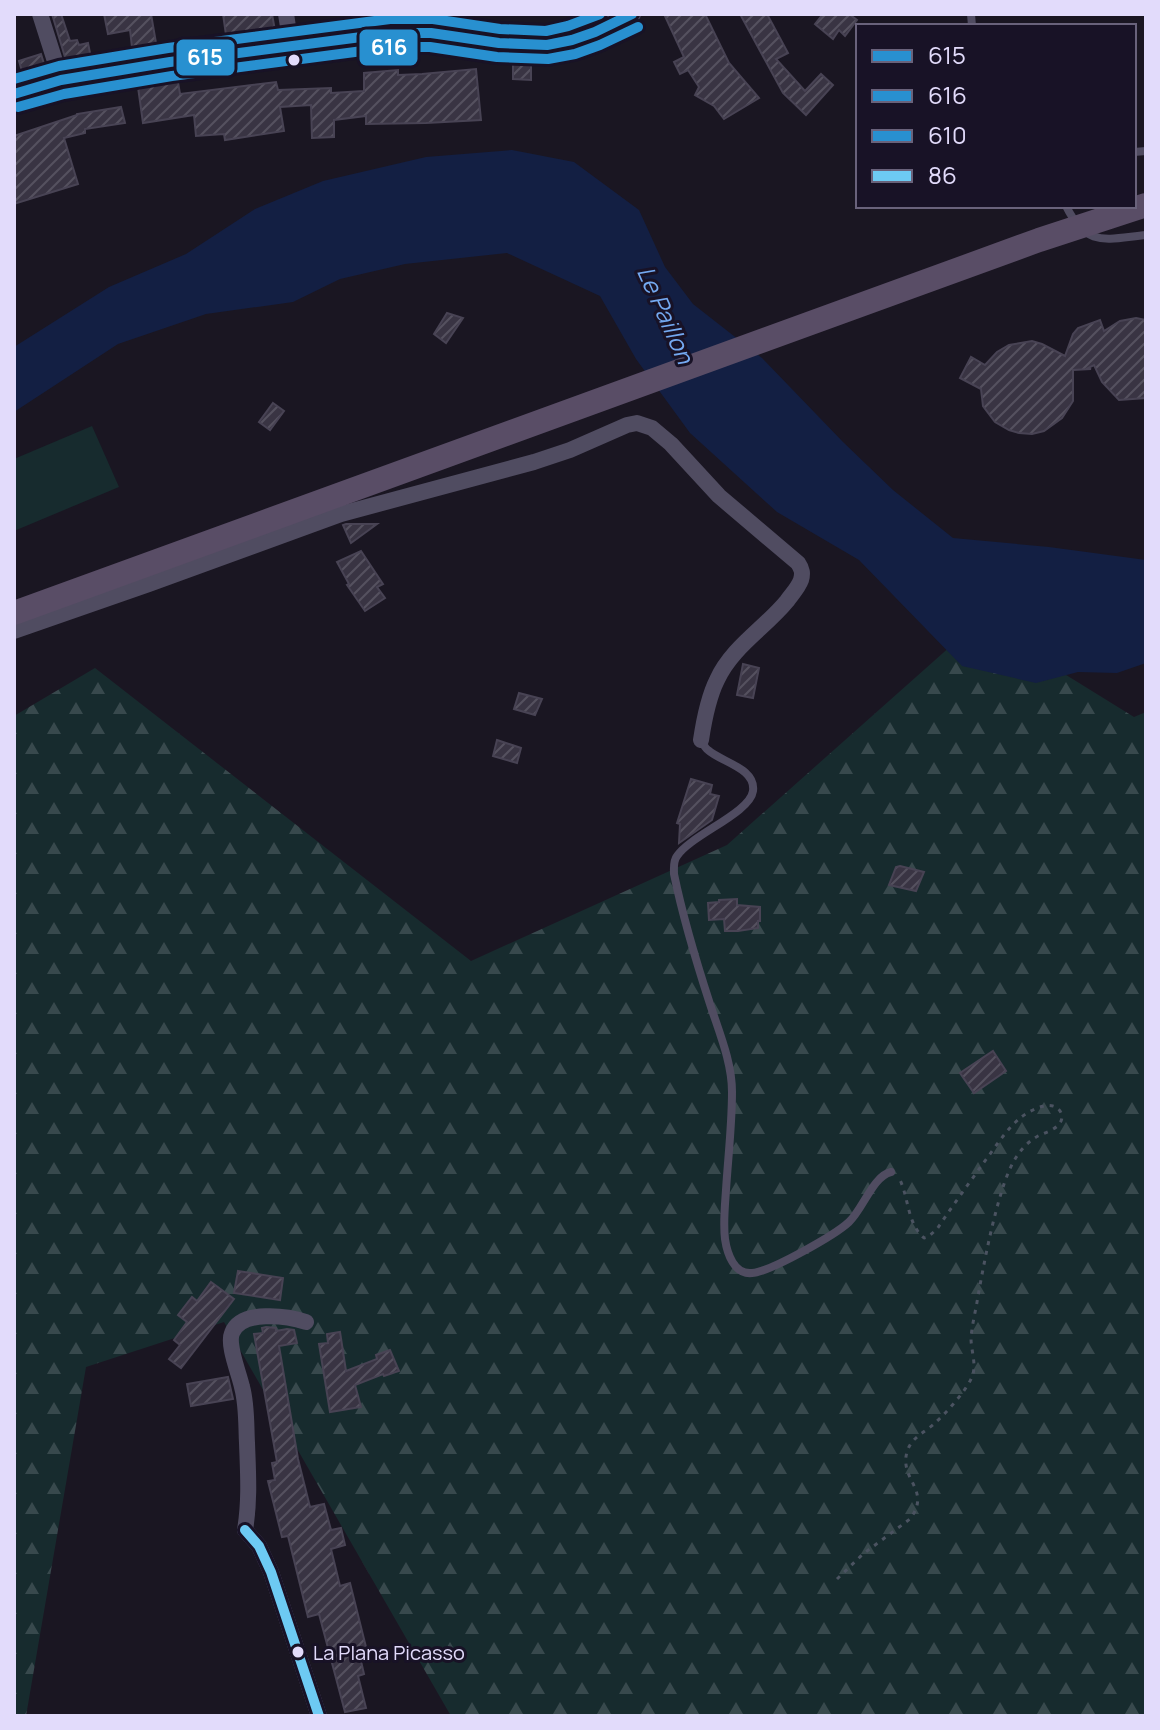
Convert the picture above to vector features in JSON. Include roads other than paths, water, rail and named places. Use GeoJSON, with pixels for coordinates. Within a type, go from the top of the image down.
{"type":"FeatureCollection","features":[{"type":"Feature","properties":{"kind":"main road"},"geometry":{"type":"LineString","coordinates":[[14,600],[766,334],[1038,236],[1103,208]]}},
{"type":"Feature","properties":{"kind":"main road"},"geometry":{"type":"LineString","coordinates":[[1038,236],[1136,208]]}},
{"type":"Feature","properties":{"kind":"main road"},"geometry":{"type":"LineString","coordinates":[[14,613],[587,398]]}},
{"type":"Feature","properties":{"kind":"street"},"geometry":{"type":"LineString","coordinates":[[40,14],[61,80]]}},
{"type":"Feature","properties":{"kind":"street"},"geometry":{"type":"LineString","coordinates":[[286,14],[291,46]]}},
{"type":"Feature","properties":{"kind":"street"},"geometry":{"type":"LineString","coordinates":[[14,94],[61,80],[170,62],[392,33],[431,33],[522,45],[547,45],[595,32],[632,14]]}},
{"type":"Feature","properties":{"kind":"street"},"geometry":{"type":"LineString","coordinates":[[14,631],[341,514],[534,462],[637,423],[652,428],[671,444],[719,496],[802,569],[800,584],[781,608],[736,651],[717,679],[701,740]]}},
{"type":"Feature","properties":{"kind":"street"},"geometry":{"type":"LineString","coordinates":[[306,1322],[275,1315],[254,1318],[234,1328],[230,1335],[246,1417],[249,1503],[245,1530],[259,1546],[271,1572],[319,1716]]}},
{"type":"Feature","properties":{"kind":"lane"},"geometry":{"type":"LineString","coordinates":[[1067,208],[1089,236],[1108,239],[1146,235]]}},
{"type":"Feature","properties":{"kind":"lane"},"geometry":{"type":"LineString","coordinates":[[701,740],[708,751],[745,772],[752,781],[753,791],[748,802],[692,842],[677,855],[674,862],[674,874],[696,962],[730,1066],[732,1090],[725,1238],[735,1266],[743,1273],[753,1274],[784,1262],[827,1237],[846,1225],[864,1204],[880,1177],[891,1172]]}},
{"type":"Feature","properties":{"kind":"water","name":"Le Paillon"},"geometry":{"type":"Polygon","coordinates":[[[512,150],[574,162],[639,210],[665,267],[693,304],[762,358],[893,490],[953,538],[1146,560],[1146,663],[1117,673],[1078,672],[1036,683],[962,666],[859,560],[777,512],[690,433],[636,359],[600,296],[507,253],[405,264],[340,279],[293,302],[206,314],[118,344],[14,412],[14,347],[109,287],[186,254],[255,209],[323,181],[426,157],[512,150]]]}},
{"type":"Feature","properties":{"kind":"place","name":"La Plana Picasso"},"geometry":{"type":"Point","coordinates":[298,1652]}}]}
